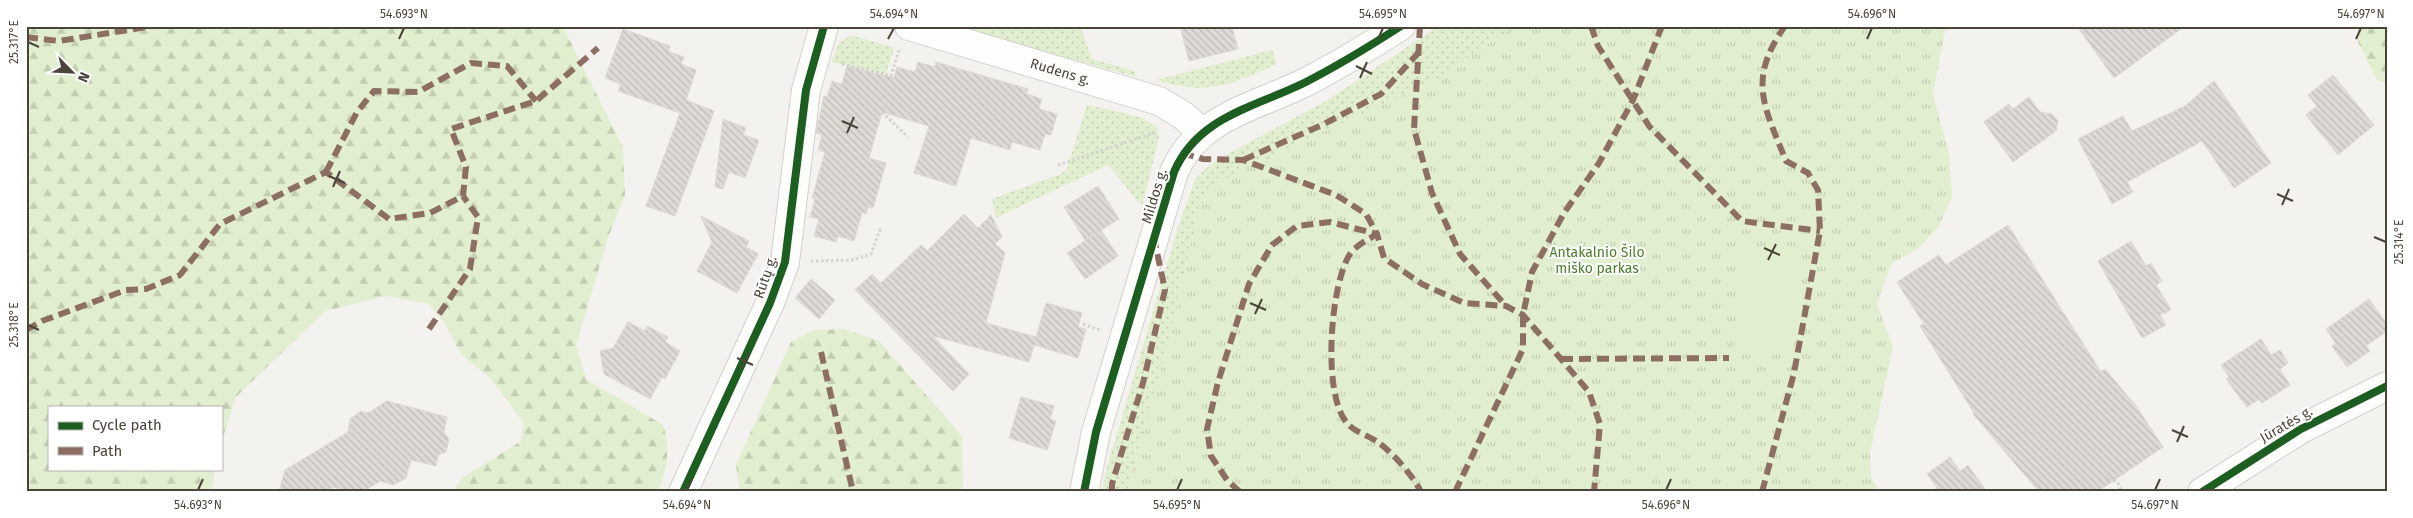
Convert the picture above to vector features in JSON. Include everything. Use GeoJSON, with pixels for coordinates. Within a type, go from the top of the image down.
{"type":"FeatureCollection","features":[{"type":"Feature","properties":{"kind":"street","name":"Rūtų g."},"geometry":{"type":"LineString","coordinates":[[683,492],[770,303],[785,262],[806,90],[824,26]]}},
{"type":"Feature","properties":{"kind":"street","name":"Mildos g."},"geometry":{"type":"LineString","coordinates":[[1084,492],[1096,432],[1174,172],[1182,153],[1202,133],[1231,115],[1320,75],[1401,26]]}},
{"type":"Feature","properties":{"kind":"street","name":"Rudens g."},"geometry":{"type":"LineString","coordinates":[[910,27],[1159,101],[1184,116],[1202,133]]}},
{"type":"Feature","properties":{"kind":"street","name":"Jūratės g."},"geometry":{"type":"LineString","coordinates":[[2202,492],[2301,429],[2387,386]]}},
{"type":"Feature","properties":{"kind":"path"},"geometry":{"type":"LineString","coordinates":[[814,57],[891,77],[901,41],[910,27]]}},
{"type":"Feature","properties":{"kind":"path"},"geometry":{"type":"LineString","coordinates":[[1058,165],[1160,131],[1159,101]]}},
{"type":"Feature","properties":{"kind":"path"},"geometry":{"type":"LineString","coordinates":[[884,102],[883,113],[908,137]]}},
{"type":"Feature","properties":{"kind":"path"},"geometry":{"type":"LineString","coordinates":[[785,262],[852,260],[871,254],[881,227]]}},
{"type":"Feature","properties":{"kind":"path"},"geometry":{"type":"LineString","coordinates":[[2105,475],[2118,483],[2122,492]]}},
{"type":"Feature","properties":{"kind":"green space"},"geometry":{"type":"Polygon","coordinates":[[[26,26],[558,26],[564,29],[623,147],[625,195],[609,235],[576,345],[586,379],[663,425],[667,442],[667,459],[658,492],[453,492],[462,478],[521,441],[523,422],[491,379],[460,353],[447,327],[429,304],[386,296],[325,311],[236,397],[222,440],[222,406],[48,406],[48,470],[215,470],[212,492],[26,492],[26,26]]]}},
{"type":"Feature","properties":{"kind":"green space"},"geometry":{"type":"Polygon","coordinates":[[[948,26],[1080,26],[1092,59],[1134,71],[1137,77],[948,26]]]}},
{"type":"Feature","properties":{"kind":"green space"},"geometry":{"type":"Polygon","coordinates":[[[1439,26],[1514,26],[1438,79],[1254,164],[1211,188],[1199,210],[1168,343],[1127,492],[1102,492],[1105,474],[1179,224],[1195,180],[1205,169],[1224,156],[1326,101],[1439,26]]]}},
{"type":"Feature","properties":{"kind":"green space","name":"Antakalnio Šilo miško parkas"},"geometry":{"type":"Polygon","coordinates":[[[1514,26],[1946,26],[1933,94],[1949,154],[1952,196],[1939,226],[1919,248],[1891,264],[1877,304],[1893,347],[1870,453],[1871,477],[1879,492],[1127,492],[1168,343],[1199,210],[1211,188],[1254,164],[1438,79],[1514,26]]]}},
{"type":"Feature","properties":{"kind":"green space"},"geometry":{"type":"Polygon","coordinates":[[[2359,26],[2387,26],[2387,83],[2377,80],[2358,42],[2359,26]]]}},
{"type":"Feature","properties":{"kind":"green space"},"geometry":{"type":"Polygon","coordinates":[[[854,36],[894,48],[886,74],[832,62],[841,41],[854,36]]]}},
{"type":"Feature","properties":{"kind":"green space"},"geometry":{"type":"Polygon","coordinates":[[[1272,50],[1277,64],[1232,83],[1204,88],[1174,85],[1156,80],[1272,50]]]}},
{"type":"Feature","properties":{"kind":"green space"},"geometry":{"type":"Polygon","coordinates":[[[1087,105],[1138,117],[1153,124],[1157,129],[1159,138],[1142,206],[1108,165],[996,218],[992,199],[1061,174],[1067,169],[1087,105]]]}},
{"type":"Feature","properties":{"kind":"green space"},"geometry":{"type":"Polygon","coordinates":[[[1743,245],[1801,249],[1793,355],[1734,350],[1743,245]]]}},
{"type":"Feature","properties":{"kind":"green space"},"geometry":{"type":"Polygon","coordinates":[[[844,329],[879,341],[962,436],[963,492],[740,492],[736,465],[791,342],[814,330],[844,329]]]}},
{"type":"Feature","properties":{"kind":"building"},"geometry":{"type":"Polygon","coordinates":[[[1180,26],[1232,26],[1238,49],[1189,61],[1180,26]]]}},
{"type":"Feature","properties":{"kind":"building"},"geometry":{"type":"Polygon","coordinates":[[[2077,26],[2185,26],[2114,78],[2077,26]]]}},
{"type":"Feature","properties":{"kind":"building"},"geometry":{"type":"Polygon","coordinates":[[[623,29],[670,46],[668,51],[684,57],[681,64],[696,70],[686,100],[714,111],[675,216],[646,206],[680,113],[618,91],[621,84],[605,78],[623,29]]]}},
{"type":"Feature","properties":{"kind":"building"},"geometry":{"type":"Polygon","coordinates":[[[918,62],[935,67],[936,62],[1028,89],[1026,94],[1042,99],[1039,109],[1057,114],[1051,135],[1045,134],[1040,150],[1012,142],[1010,150],[971,138],[956,186],[914,173],[929,126],[882,112],[869,158],[886,163],[873,208],[868,207],[866,214],[862,212],[854,241],[838,236],[836,242],[814,236],[819,219],[810,217],[815,199],[812,198],[825,152],[818,150],[822,135],[816,133],[824,96],[827,97],[832,81],[842,84],[847,66],[894,78],[897,67],[915,72],[918,62]]]}},
{"type":"Feature","properties":{"kind":"building"},"geometry":{"type":"Polygon","coordinates":[[[2333,75],[2374,125],[2338,155],[2306,115],[2317,106],[2308,95],[2333,75]]]}},
{"type":"Feature","properties":{"kind":"building"},"geometry":{"type":"Polygon","coordinates":[[[2214,81],[2271,163],[2234,188],[2202,141],[2127,182],[2133,192],[2112,204],[2078,139],[2123,116],[2132,131],[2185,106],[2214,81]]]}},
{"type":"Feature","properties":{"kind":"building"},"geometry":{"type":"Polygon","coordinates":[[[2029,97],[2040,112],[2052,114],[2058,121],[2056,131],[2013,162],[1984,122],[2009,104],[2013,109],[2029,97]]]}},
{"type":"Feature","properties":{"kind":"building"},"geometry":{"type":"Polygon","coordinates":[[[723,119],[746,128],[743,135],[759,140],[745,178],[729,172],[723,189],[715,187],[723,119]]]}},
{"type":"Feature","properties":{"kind":"building"},"geometry":{"type":"Polygon","coordinates":[[[1098,186],[1119,219],[1101,230],[1118,256],[1085,279],[1067,253],[1098,232],[1085,240],[1064,207],[1098,186]]]}},
{"type":"Feature","properties":{"kind":"building"},"geometry":{"type":"Polygon","coordinates":[[[964,214],[978,228],[991,215],[1002,237],[995,244],[1005,253],[986,323],[1036,337],[1046,303],[1082,313],[1078,327],[1086,329],[1078,358],[1034,345],[1029,362],[933,336],[969,374],[953,391],[855,290],[872,274],[881,283],[921,245],[927,251],[964,214]]]}},
{"type":"Feature","properties":{"kind":"building"},"geometry":{"type":"Polygon","coordinates":[[[701,216],[749,241],[746,247],[758,254],[737,293],[697,271],[712,242],[701,216]]]}},
{"type":"Feature","properties":{"kind":"building"},"geometry":{"type":"Polygon","coordinates":[[[2008,225],[2101,372],[2105,369],[2136,406],[2163,447],[2097,492],[2039,492],[1973,414],[1920,326],[1924,324],[1897,282],[1939,255],[1946,265],[2008,225]]]}},
{"type":"Feature","properties":{"kind":"building"},"geometry":{"type":"Polygon","coordinates":[[[2131,241],[2146,266],[2151,263],[2162,281],[2156,285],[2171,310],[2160,315],[2166,325],[2142,338],[2098,261],[2131,241]]]}},
{"type":"Feature","properties":{"kind":"building"},"geometry":{"type":"Polygon","coordinates":[[[811,279],[835,300],[819,319],[795,298],[811,279]]]}},
{"type":"Feature","properties":{"kind":"building"},"geometry":{"type":"Polygon","coordinates":[[[2369,299],[2387,324],[2387,331],[2366,346],[2370,351],[2347,367],[2332,346],[2336,344],[2326,329],[2369,299]]]}},
{"type":"Feature","properties":{"kind":"building"},"geometry":{"type":"Polygon","coordinates":[[[628,322],[645,331],[647,326],[668,337],[665,342],[680,351],[665,379],[662,377],[650,399],[604,374],[600,351],[613,348],[628,322]]]}},
{"type":"Feature","properties":{"kind":"building"},"geometry":{"type":"Polygon","coordinates":[[[2261,339],[2271,355],[2280,350],[2288,363],[2280,369],[2290,385],[2262,403],[2259,399],[2247,407],[2226,379],[2229,377],[2221,365],[2261,339]]]}},
{"type":"Feature","properties":{"kind":"building"},"geometry":{"type":"Polygon","coordinates":[[[1021,397],[1054,406],[1050,419],[1056,421],[1047,450],[1009,438],[1021,397]]]}},
{"type":"Feature","properties":{"kind":"building"},"geometry":{"type":"Polygon","coordinates":[[[387,401],[447,417],[444,432],[449,439],[446,452],[438,455],[436,466],[411,460],[406,478],[393,485],[380,481],[363,492],[348,492],[334,487],[326,492],[279,492],[285,470],[348,432],[350,419],[361,411],[368,413],[387,401]]]}},
{"type":"Feature","properties":{"kind":"building"},"geometry":{"type":"Polygon","coordinates":[[[1950,457],[1960,471],[1968,465],[1987,492],[1931,492],[1937,488],[1927,474],[1950,457]]]}},
{"type":"Feature","properties":{"kind":"marked path"},"geometry":{"type":"LineString","coordinates":[[26,37],[59,41],[153,26]]}},
{"type":"Feature","properties":{"kind":"marked path"},"geometry":{"type":"LineString","coordinates":[[1420,26],[1414,129],[1432,193],[1460,254],[1506,306]]}},
{"type":"Feature","properties":{"kind":"marked path"},"geometry":{"type":"LineString","coordinates":[[1591,26],[1598,46],[1649,126],[1742,221],[1820,231]]}},
{"type":"Feature","properties":{"kind":"marked path"},"geometry":{"type":"LineString","coordinates":[[1455,492],[1523,349],[1523,315],[1532,272],[1564,213],[1599,163],[1633,100],[1662,26]]}},
{"type":"Feature","properties":{"kind":"marked path"},"geometry":{"type":"LineString","coordinates":[[1762,492],[1794,373],[1820,231],[1818,190],[1808,173],[1786,161],[1771,124],[1763,93],[1766,62],[1773,45],[1785,26]]}},
{"type":"Feature","properties":{"kind":"marked path"},"geometry":{"type":"LineString","coordinates":[[26,330],[42,321],[126,290],[146,289],[180,275],[220,224],[326,172],[389,219],[430,213],[463,196],[466,167],[451,129],[536,101],[598,48]]}},
{"type":"Feature","properties":{"kind":"marked path"},"geometry":{"type":"LineString","coordinates":[[1243,160],[1324,124],[1381,94],[1419,52]]}},
{"type":"Feature","properties":{"kind":"marked path"},"geometry":{"type":"LineString","coordinates":[[326,172],[357,112],[374,91],[418,92],[471,63],[507,66],[536,101]]}},
{"type":"Feature","properties":{"kind":"marked path"},"geometry":{"type":"LineString","coordinates":[[1182,153],[1203,159],[1243,160],[1336,195],[1366,214],[1377,234],[1352,251],[1343,269],[1334,314],[1332,340],[1334,389],[1339,409],[1347,423],[1379,443],[1390,453],[1403,466],[1421,492]]}},
{"type":"Feature","properties":{"kind":"marked path"},"geometry":{"type":"LineString","coordinates":[[429,329],[470,269],[478,217],[463,196]]}},
{"type":"Feature","properties":{"kind":"marked path"},"geometry":{"type":"LineString","coordinates":[[1240,492],[1227,480],[1211,456],[1207,429],[1218,382],[1249,284],[1272,245],[1297,226],[1330,222],[1377,234],[1384,258],[1422,284],[1464,303],[1506,306],[1523,315],[1589,392],[1600,424],[1594,492]]}},
{"type":"Feature","properties":{"kind":"marked path"},"geometry":{"type":"LineString","coordinates":[[1112,492],[1112,484],[1143,383],[1165,290],[1155,243]]}},
{"type":"Feature","properties":{"kind":"marked path"},"geometry":{"type":"LineString","coordinates":[[821,352],[853,492]]}},
{"type":"Feature","properties":{"kind":"marked path"},"geometry":{"type":"LineString","coordinates":[[1561,359],[1729,358]]}},
{"type":"Feature","properties":{"kind":"cycle path"},"geometry":{"type":"LineString","coordinates":[[683,492],[770,303],[785,262],[806,90],[824,26]]}},
{"type":"Feature","properties":{"kind":"cycle path"},"geometry":{"type":"LineString","coordinates":[[1084,492],[1096,432],[1174,172],[1185,153],[1198,138],[1230,115],[1306,82],[1401,26]]}},
{"type":"Feature","properties":{"kind":"cycle path"},"geometry":{"type":"LineString","coordinates":[[2202,492],[2301,429],[2387,386]]}}]}
